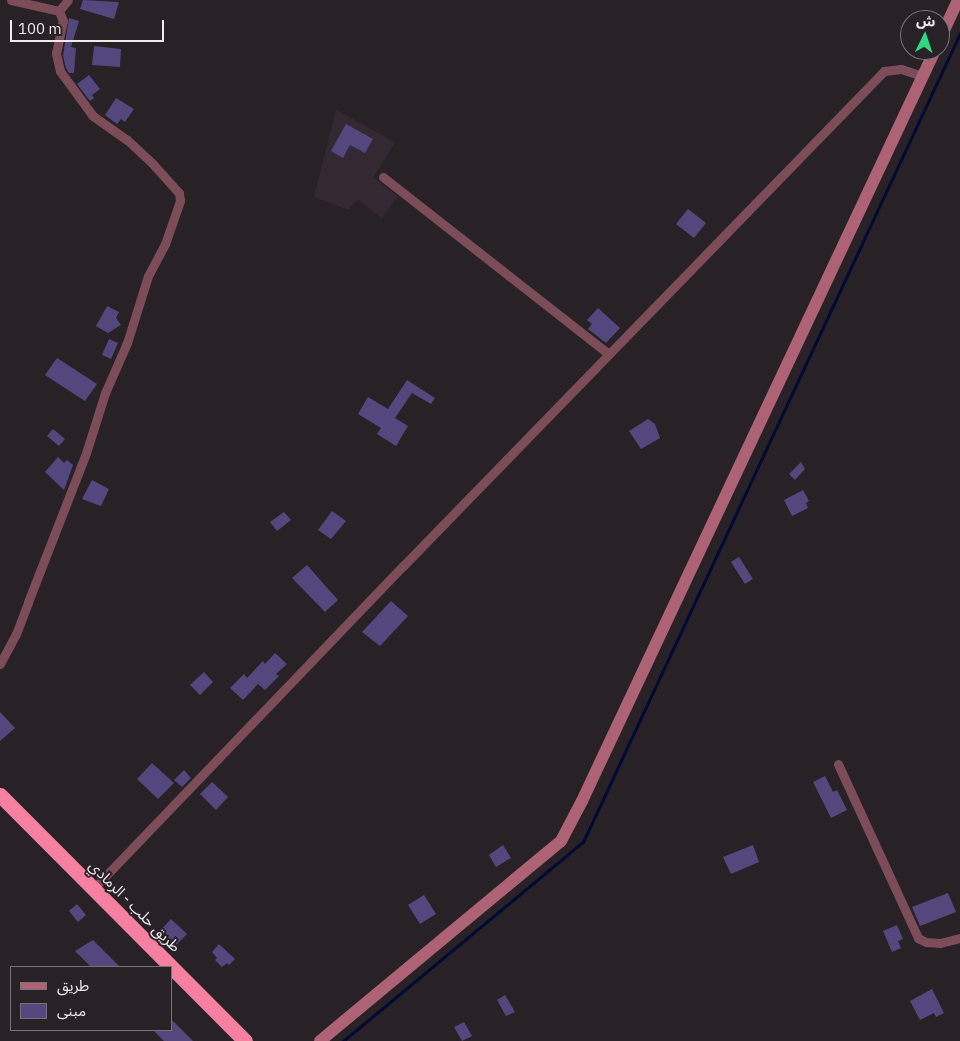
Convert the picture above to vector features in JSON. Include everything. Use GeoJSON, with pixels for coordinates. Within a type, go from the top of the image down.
{"type":"FeatureCollection","features":[{"type":"Feature","properties":{"kind":"highway","name":"طريق حلب - الرمادي"},"geometry":{"type":"LineString","coordinates":[[0,795],[170,966]]}},
{"type":"Feature","properties":{"kind":"highway","name":"طريق حلب - الرمادي"},"geometry":{"type":"LineString","coordinates":[[172,968],[245,1041]]}},
{"type":"Feature","properties":{"kind":"street"},"geometry":{"type":"LineString","coordinates":[[11,0],[59,11]]}},
{"type":"Feature","properties":{"kind":"street"},"geometry":{"type":"LineString","coordinates":[[59,11],[68,0]]}},
{"type":"Feature","properties":{"kind":"street"},"geometry":{"type":"LineString","coordinates":[[950,17],[958,0]]}},
{"type":"Feature","properties":{"kind":"street"},"geometry":{"type":"LineString","coordinates":[[0,664],[16,634],[86,453],[105,393],[127,343],[148,276],[165,244],[180,201],[179,193],[152,163],[127,140],[93,116],[60,71],[56,53],[63,21],[59,11]]}},
{"type":"Feature","properties":{"kind":"street"},"geometry":{"type":"LineString","coordinates":[[320,1041],[561,841],[582,801],[930,60]]}},
{"type":"Feature","properties":{"kind":"street"},"geometry":{"type":"LineString","coordinates":[[93,889],[884,72],[901,69],[923,76]]}},
{"type":"Feature","properties":{"kind":"street"},"geometry":{"type":"LineString","coordinates":[[383,177],[609,354]]}},
{"type":"Feature","properties":{"kind":"street"},"geometry":{"type":"LineString","coordinates":[[838,764],[918,938],[926,942],[940,943],[960,938]]}},
{"type":"Feature","properties":{"kind":"shaded area"},"geometry":{"type":"Polygon","coordinates":[[[336,110],[395,142],[373,178],[398,196],[382,218],[357,199],[349,210],[314,197],[336,110]]]}},
{"type":"Feature","properties":{"kind":"building"},"geometry":{"type":"Polygon","coordinates":[[[83,0],[119,2],[114,19],[80,9],[83,0]]]}},
{"type":"Feature","properties":{"kind":"building"},"geometry":{"type":"Polygon","coordinates":[[[69,18],[79,21],[71,47],[76,48],[74,73],[69,73],[63,56],[69,18]]]}},
{"type":"Feature","properties":{"kind":"building"},"geometry":{"type":"Polygon","coordinates":[[[94,46],[121,49],[120,67],[92,65],[94,46]]]}},
{"type":"Feature","properties":{"kind":"building"},"geometry":{"type":"Polygon","coordinates":[[[89,75],[100,89],[92,95],[94,98],[90,101],[77,84],[89,75]]]}},
{"type":"Feature","properties":{"kind":"building"},"geometry":{"type":"Polygon","coordinates":[[[116,98],[134,109],[125,122],[121,119],[117,124],[105,115],[116,98]]]}},
{"type":"Feature","properties":{"kind":"building"},"geometry":{"type":"Polygon","coordinates":[[[346,124],[373,139],[365,153],[350,145],[343,158],[331,151],[346,124]]]}},
{"type":"Feature","properties":{"kind":"building"},"geometry":{"type":"Polygon","coordinates":[[[688,209],[706,223],[694,238],[676,224],[688,209]]]}},
{"type":"Feature","properties":{"kind":"building"},"geometry":{"type":"Polygon","coordinates":[[[107,306],[119,312],[116,318],[121,325],[108,333],[96,326],[107,306]]]}},
{"type":"Feature","properties":{"kind":"building"},"geometry":{"type":"Polygon","coordinates":[[[598,308],[620,328],[606,343],[588,329],[592,324],[587,320],[598,308]]]}},
{"type":"Feature","properties":{"kind":"building"},"geometry":{"type":"Polygon","coordinates":[[[109,339],[118,343],[111,359],[102,355],[109,339]]]}},
{"type":"Feature","properties":{"kind":"building"},"geometry":{"type":"Polygon","coordinates":[[[57,358],[97,384],[85,401],[45,375],[57,358]]]}},
{"type":"Feature","properties":{"kind":"building"},"geometry":{"type":"Polygon","coordinates":[[[407,380],[435,398],[431,404],[412,393],[395,418],[408,426],[396,446],[377,434],[381,428],[358,414],[368,397],[388,409],[407,380]]]}},
{"type":"Feature","properties":{"kind":"building"},"geometry":{"type":"Polygon","coordinates":[[[648,419],[655,424],[660,438],[641,449],[629,431],[648,419]]]}},
{"type":"Feature","properties":{"kind":"building"},"geometry":{"type":"Polygon","coordinates":[[[53,429],[65,439],[59,446],[47,436],[53,429]]]}},
{"type":"Feature","properties":{"kind":"building"},"geometry":{"type":"Polygon","coordinates":[[[58,457],[64,463],[67,460],[73,465],[64,490],[45,472],[58,457]]]}},
{"type":"Feature","properties":{"kind":"building"},"geometry":{"type":"Polygon","coordinates":[[[801,462],[805,469],[795,480],[789,474],[801,462]]]}},
{"type":"Feature","properties":{"kind":"building"},"geometry":{"type":"Polygon","coordinates":[[[92,480],[109,489],[101,506],[82,499],[92,480]]]}},
{"type":"Feature","properties":{"kind":"building"},"geometry":{"type":"Polygon","coordinates":[[[803,490],[809,501],[806,503],[808,508],[792,516],[784,500],[803,490]]]}},
{"type":"Feature","properties":{"kind":"building"},"geometry":{"type":"Polygon","coordinates":[[[332,511],[346,521],[331,539],[318,530],[332,511]]]}},
{"type":"Feature","properties":{"kind":"building"},"geometry":{"type":"Polygon","coordinates":[[[284,512],[291,520],[277,531],[270,522],[284,512]]]}},
{"type":"Feature","properties":{"kind":"building"},"geometry":{"type":"Polygon","coordinates":[[[739,557],[753,579],[745,584],[731,562],[739,557]]]}},
{"type":"Feature","properties":{"kind":"building"},"geometry":{"type":"Polygon","coordinates":[[[307,565],[338,600],[325,612],[292,578],[307,565]]]}},
{"type":"Feature","properties":{"kind":"building"},"geometry":{"type":"Polygon","coordinates":[[[391,601],[408,616],[380,646],[362,632],[391,601]]]}},
{"type":"Feature","properties":{"kind":"building"},"geometry":{"type":"Polygon","coordinates":[[[275,653],[287,664],[276,674],[279,676],[265,690],[258,684],[243,700],[230,688],[244,674],[247,678],[263,661],[265,664],[275,653]]]}},
{"type":"Feature","properties":{"kind":"building"},"geometry":{"type":"Polygon","coordinates":[[[204,672],[213,682],[200,695],[190,685],[204,672]]]}},
{"type":"Feature","properties":{"kind":"building"},"geometry":{"type":"Polygon","coordinates":[[[0,712],[15,728],[0,741],[0,712]]]}},
{"type":"Feature","properties":{"kind":"building"},"geometry":{"type":"Polygon","coordinates":[[[152,763],[174,783],[158,799],[137,779],[152,763]]]}},
{"type":"Feature","properties":{"kind":"building"},"geometry":{"type":"Polygon","coordinates":[[[184,770],[191,778],[182,787],[174,780],[184,770]]]}},
{"type":"Feature","properties":{"kind":"building"},"geometry":{"type":"Polygon","coordinates":[[[825,776],[833,792],[837,790],[847,810],[831,818],[813,782],[825,776]]]}},
{"type":"Feature","properties":{"kind":"building"},"geometry":{"type":"Polygon","coordinates":[[[212,782],[228,797],[216,810],[200,794],[212,782]]]}},
{"type":"Feature","properties":{"kind":"building"},"geometry":{"type":"Polygon","coordinates":[[[503,845],[511,858],[496,867],[489,855],[503,845]]]}},
{"type":"Feature","properties":{"kind":"building"},"geometry":{"type":"Polygon","coordinates":[[[753,845],[759,862],[731,874],[723,857],[753,845]]]}},
{"type":"Feature","properties":{"kind":"building"},"geometry":{"type":"Polygon","coordinates":[[[948,893],[956,912],[920,926],[912,907],[948,893]]]}},
{"type":"Feature","properties":{"kind":"building"},"geometry":{"type":"Polygon","coordinates":[[[424,895],[436,914],[420,924],[408,905],[424,895]]]}},
{"type":"Feature","properties":{"kind":"building"},"geometry":{"type":"Polygon","coordinates":[[[77,904],[86,915],[78,922],[69,911],[77,904]]]}},
{"type":"Feature","properties":{"kind":"building"},"geometry":{"type":"Polygon","coordinates":[[[171,919],[187,934],[174,947],[158,933],[171,919]]]}},
{"type":"Feature","properties":{"kind":"building"},"geometry":{"type":"Polygon","coordinates":[[[897,925],[903,939],[898,941],[901,948],[892,952],[883,931],[897,925]]]}},
{"type":"Feature","properties":{"kind":"building"},"geometry":{"type":"Polygon","coordinates":[[[93,940],[119,966],[90,966],[75,951],[93,940]]]}},
{"type":"Feature","properties":{"kind":"building"},"geometry":{"type":"Polygon","coordinates":[[[219,944],[235,959],[229,965],[227,963],[222,967],[215,960],[217,958],[212,952],[219,944]]]}},
{"type":"Feature","properties":{"kind":"building"},"geometry":{"type":"Polygon","coordinates":[[[932,989],[944,1013],[936,1017],[934,1013],[920,1020],[910,1001],[932,989]]]}},
{"type":"Feature","properties":{"kind":"building"},"geometry":{"type":"Polygon","coordinates":[[[505,995],[515,1012],[506,1016],[497,1000],[505,995]]]}},
{"type":"Feature","properties":{"kind":"building"},"geometry":{"type":"Polygon","coordinates":[[[172,1020],[193,1041],[164,1041],[154,1031],[172,1031],[172,1020]]]}},
{"type":"Feature","properties":{"kind":"building"},"geometry":{"type":"Polygon","coordinates":[[[464,1022],[472,1036],[462,1041],[454,1027],[464,1022]]]}},
{"type":"Feature","properties":{"kind":"waterway"},"geometry":{"type":"LineString","coordinates":[[343,1041],[583,842],[960,33]]}}]}
